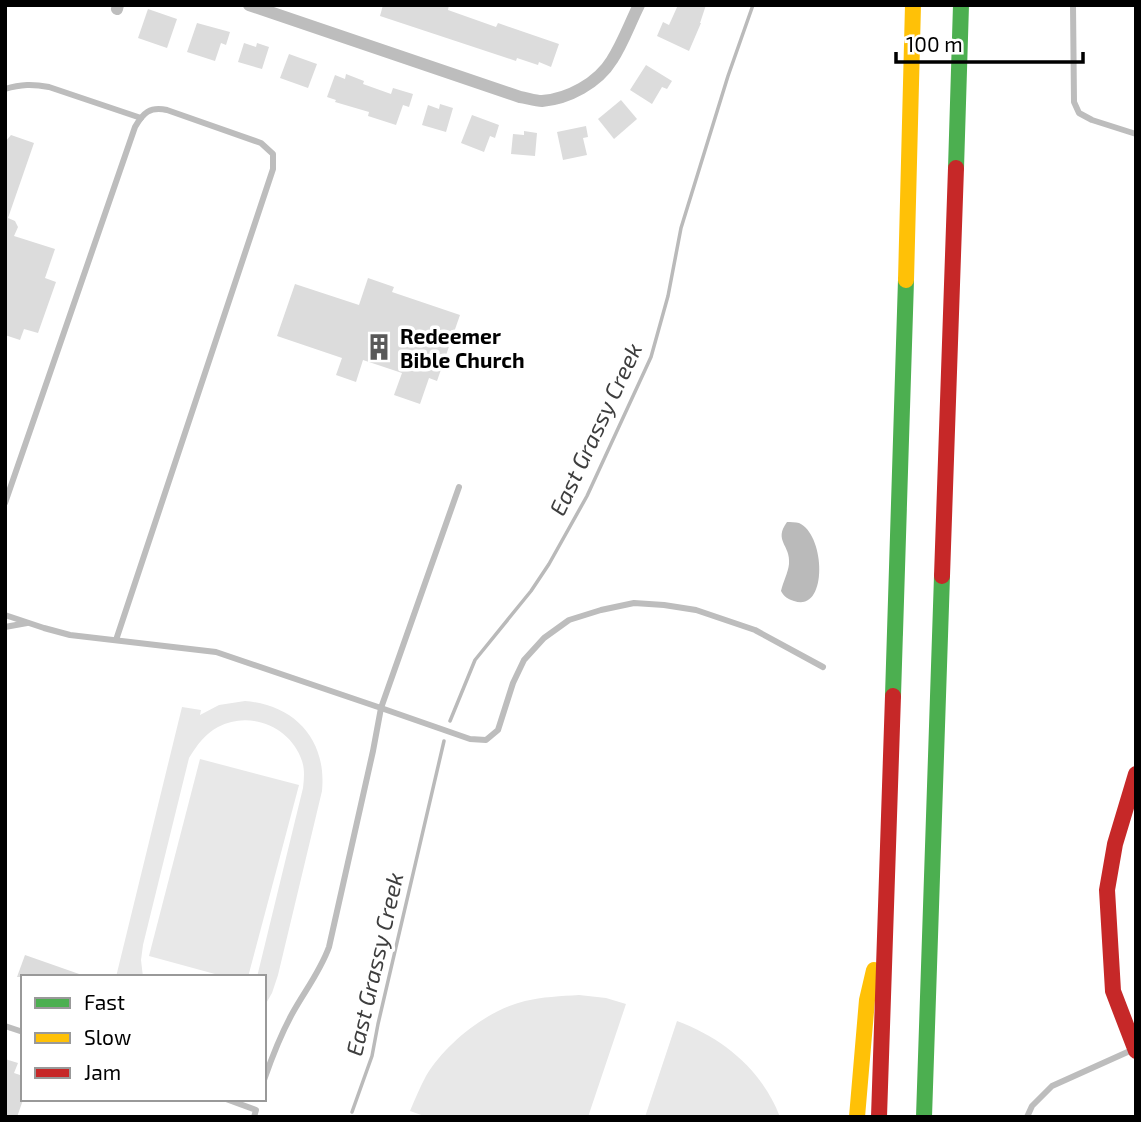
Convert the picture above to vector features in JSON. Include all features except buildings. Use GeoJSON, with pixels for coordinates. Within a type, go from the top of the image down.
{"type":"FeatureCollection","features":[{"type":"Feature","properties":{"kind":"main road"},"geometry":{"type":"LineString","coordinates":[[879,1117],[900,527],[912,5]]}},
{"type":"Feature","properties":{"kind":"main road"},"geometry":{"type":"LineString","coordinates":[[924,1117],[961,5]]}},
{"type":"Feature","properties":{"kind":"main road"},"geometry":{"type":"LineString","coordinates":[[938,1117],[935,1080],[939,657]]}},
{"type":"Feature","properties":{"kind":"main road"},"geometry":{"type":"LineString","coordinates":[[1135,1050],[1113,990],[1107,890],[1115,844],[1136,774]]}},
{"type":"Feature","properties":{"kind":"main road"},"geometry":{"type":"LineString","coordinates":[[857,1117],[867,1000],[886,922]]}},
{"type":"Feature","properties":{"kind":"street"},"geometry":{"type":"LineString","coordinates":[[249,5],[520,97],[540,101],[567,95],[599,76],[612,61],[639,5]]}},
{"type":"Feature","properties":{"kind":"lane"},"geometry":{"type":"LineString","coordinates":[[1073,5],[1074,102],[1079,114],[1136,134]]}},
{"type":"Feature","properties":{"kind":"lane"},"geometry":{"type":"LineString","coordinates":[[5,89],[33,84],[49,87],[141,118]]}},
{"type":"Feature","properties":{"kind":"lane"},"geometry":{"type":"LineString","coordinates":[[5,503],[135,127],[141,118],[148,111],[157,108],[167,110],[261,143],[273,154],[274,163],[267,189],[116,640]]}},
{"type":"Feature","properties":{"kind":"lane"},"geometry":{"type":"LineString","coordinates":[[5,476],[13,479]]}},
{"type":"Feature","properties":{"kind":"lane"},"geometry":{"type":"LineString","coordinates":[[266,1074],[278,1041],[324,961],[329,947],[381,708],[459,487]]}},
{"type":"Feature","properties":{"kind":"lane"},"geometry":{"type":"LineString","coordinates":[[5,615],[63,633],[216,652],[470,738],[486,740],[498,730],[513,683],[524,660],[544,638],[569,620],[601,610],[634,603],[696,610],[755,630],[823,667]]}},
{"type":"Feature","properties":{"kind":"lane"},"geometry":{"type":"LineString","coordinates":[[5,627],[28,623]]}},
{"type":"Feature","properties":{"kind":"lane"},"geometry":{"type":"LineString","coordinates":[[1027,1117],[1032,1106],[1052,1086],[1135,1050]]}},
{"type":"Feature","properties":{"kind":"lane"},"geometry":{"type":"LineString","coordinates":[[230,1101],[255,1113]]}},
{"type":"Feature","properties":{"kind":"shaded area"},"geometry":{"type":"Polygon","coordinates":[[[787,522],[799,523],[808,530],[818,556],[818,585],[813,596],[805,602],[794,601],[781,591],[789,564],[788,552],[782,539],[783,528],[787,522]]]}},
{"type":"Feature","properties":{"kind":"shaded area"},"geometry":{"type":"Polygon","coordinates":[[[245,701],[263,704],[293,718],[313,741],[322,773],[322,791],[278,975],[266,1004],[266,975],[257,975],[303,788],[304,768],[297,749],[289,739],[268,725],[256,721],[230,722],[218,727],[202,740],[189,758],[143,945],[143,975],[116,975],[182,707],[201,710],[200,715],[219,705],[245,701]]]}},
{"type":"Feature","properties":{"kind":"shaded area"},"geometry":{"type":"Polygon","coordinates":[[[200,759],[299,785],[249,975],[219,975],[149,956],[200,759]]]}},
{"type":"Feature","properties":{"kind":"shaded area"},"geometry":{"type":"Polygon","coordinates":[[[579,995],[606,998],[626,1004],[588,1117],[427,1117],[410,1111],[434,1064],[456,1040],[482,1020],[525,1001],[579,995]]]}},
{"type":"Feature","properties":{"kind":"shaded area"},"geometry":{"type":"Polygon","coordinates":[[[677,1021],[725,1046],[752,1070],[780,1117],[645,1117],[677,1021]]]}},
{"type":"Feature","properties":{"kind":"waterway","name":"East Grassy Creek"},"geometry":{"type":"LineString","coordinates":[[450,721],[475,660],[531,591],[587,496],[651,357],[668,296],[681,228],[753,5]]}},
{"type":"Feature","properties":{"kind":"waterway","name":"East Grassy Creek"},"geometry":{"type":"LineString","coordinates":[[352,1112],[372,1056],[444,741]]}},
{"type":"Feature","properties":{"kind":"traffic: fast"},"geometry":{"type":"LineString","coordinates":[[956,168],[961,5]]}},
{"type":"Feature","properties":{"kind":"traffic: fast"},"geometry":{"type":"LineString","coordinates":[[893,696],[906,280]]}},
{"type":"Feature","properties":{"kind":"traffic: fast"},"geometry":{"type":"LineString","coordinates":[[924,1117],[942,576]]}},
{"type":"Feature","properties":{"kind":"traffic: slow"},"geometry":{"type":"LineString","coordinates":[[906,280],[913,5]]}},
{"type":"Feature","properties":{"kind":"traffic: slow"},"geometry":{"type":"LineString","coordinates":[[857,1117],[867,1000],[874,970]]}},
{"type":"Feature","properties":{"kind":"traffic: jam"},"geometry":{"type":"LineString","coordinates":[[942,576],[956,168]]}},
{"type":"Feature","properties":{"kind":"traffic: jam"},"geometry":{"type":"LineString","coordinates":[[879,1117],[893,696]]}},
{"type":"Feature","properties":{"kind":"traffic: jam"},"geometry":{"type":"LineString","coordinates":[[1136,774],[1115,844],[1107,890],[1113,991],[1136,1051]]}},
{"type":"Feature","properties":{"kind":"place","name":"Redeemer Bible Church"},"geometry":{"type":"Point","coordinates":[379,347]}}]}
